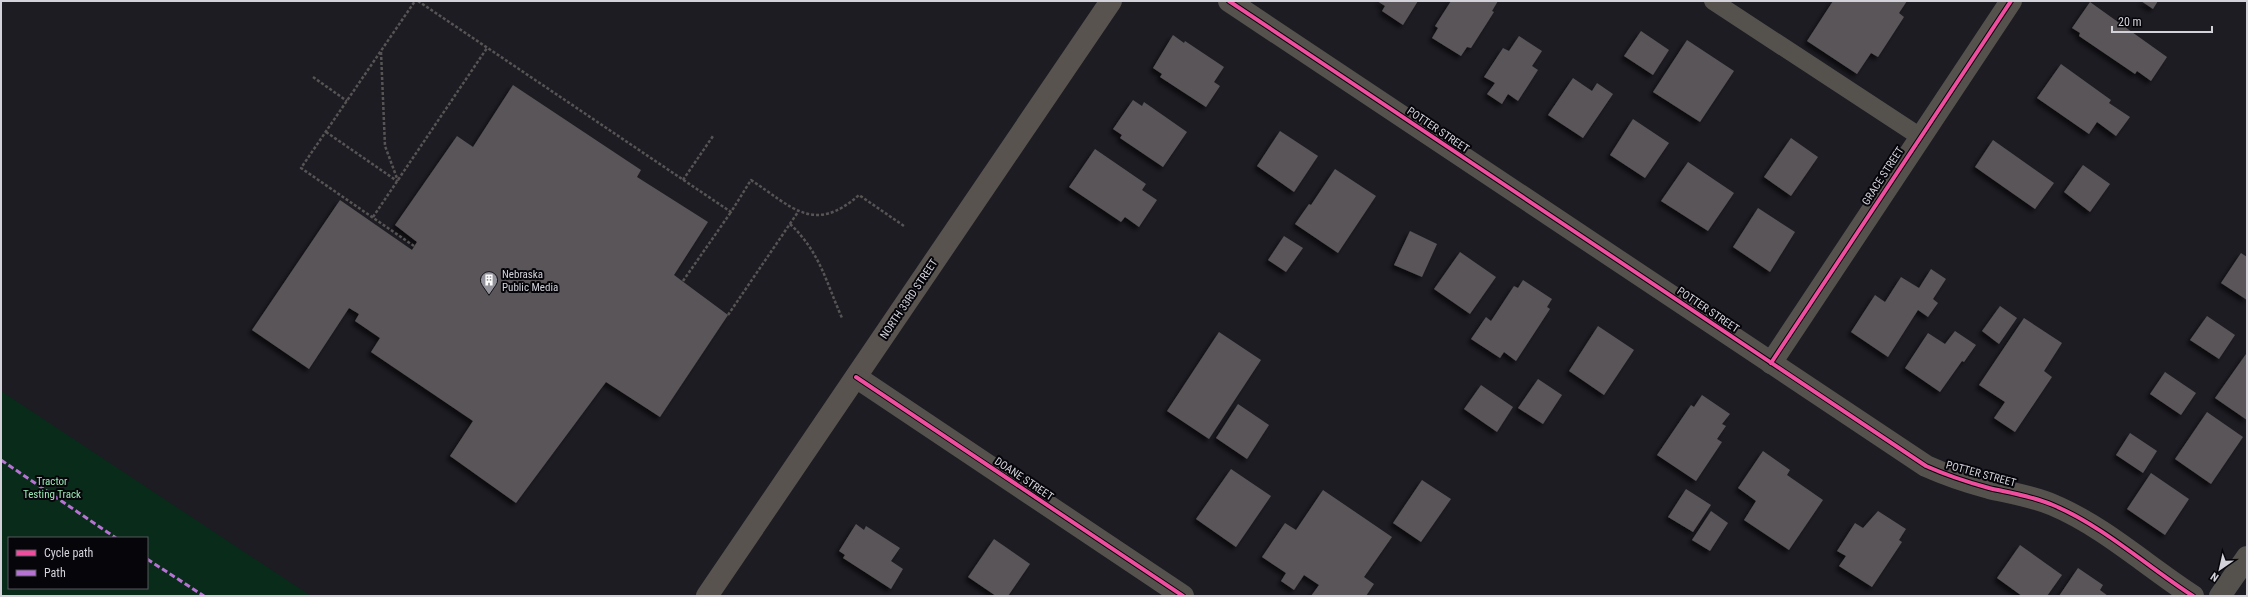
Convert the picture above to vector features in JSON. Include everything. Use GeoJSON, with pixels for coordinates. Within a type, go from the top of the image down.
{"type":"FeatureCollection","features":[{"type":"Feature","properties":{"kind":"main road","name":"NORTH 33RD STREET"},"geometry":{"type":"LineString","coordinates":[[707,596],[1111,1]]}},
{"type":"Feature","properties":{"kind":"street","name":"POTTER STREET"},"geometry":{"type":"LineString","coordinates":[[1229,1],[1926,466],[1955,478],[1989,488],[2022,494],[2054,506],[2096,529],[2194,596]]}},
{"type":"Feature","properties":{"kind":"street","name":"GRACE STREET"},"geometry":{"type":"LineString","coordinates":[[1771,363],[2010,1]]}},
{"type":"Feature","properties":{"kind":"street","name":"DOANE STREET"},"geometry":{"type":"LineString","coordinates":[[856,377],[1183,596]]}},
{"type":"Feature","properties":{"kind":"street"},"geometry":{"type":"LineString","coordinates":[[2220,596],[2247,557]]}},
{"type":"Feature","properties":{"kind":"lane"},"geometry":{"type":"LineString","coordinates":[[1713,1],[1920,136]]}},
{"type":"Feature","properties":{"kind":"path"},"geometry":{"type":"LineString","coordinates":[[414,246],[301,168],[416,1],[731,212]]}},
{"type":"Feature","properties":{"kind":"path"},"geometry":{"type":"LineString","coordinates":[[373,217],[488,48]]}},
{"type":"Feature","properties":{"kind":"path"},"geometry":{"type":"LineString","coordinates":[[381,51],[385,146],[398,181]]}},
{"type":"Feature","properties":{"kind":"path"},"geometry":{"type":"LineString","coordinates":[[313,77],[347,101]]}},
{"type":"Feature","properties":{"kind":"path"},"geometry":{"type":"LineString","coordinates":[[326,132],[398,181]]}},
{"type":"Feature","properties":{"kind":"path"},"geometry":{"type":"LineString","coordinates":[[683,180],[713,136]]}},
{"type":"Feature","properties":{"kind":"path"},"geometry":{"type":"LineString","coordinates":[[683,281],[731,212],[751,180],[798,212],[828,215],[847,206],[859,196],[904,226]]}},
{"type":"Feature","properties":{"kind":"path"},"geometry":{"type":"LineString","coordinates":[[728,315],[798,212]]}},
{"type":"Feature","properties":{"kind":"path"},"geometry":{"type":"LineString","coordinates":[[790,224],[802,235],[815,253],[826,276],[842,318]]}},
{"type":"Feature","properties":{"kind":"green space","name":"Tractor Testing Track"},"geometry":{"type":"Polygon","coordinates":[[[1,391],[311,596],[1,596],[1,391]]]}},
{"type":"Feature","properties":{"kind":"building"},"geometry":{"type":"Polygon","coordinates":[[[1377,1],[1418,1],[1403,25],[1382,11],[1385,6],[1377,1]]]}},
{"type":"Feature","properties":{"kind":"building"},"geometry":{"type":"Polygon","coordinates":[[[1451,1],[1498,1],[1492,11],[1494,12],[1471,48],[1467,47],[1461,56],[1432,38],[1438,28],[1435,26],[1451,1]]]}},
{"type":"Feature","properties":{"kind":"building"},"geometry":{"type":"Polygon","coordinates":[[[1833,1],[1907,1],[1899,13],[1904,17],[1878,57],[1871,53],[1857,74],[1807,41],[1833,1]]]}},
{"type":"Feature","properties":{"kind":"building"},"geometry":{"type":"Polygon","coordinates":[[[2141,1],[2158,1],[2153,9],[2141,1]]]}},
{"type":"Feature","properties":{"kind":"building"},"geometry":{"type":"Polygon","coordinates":[[[2090,2],[2167,57],[2151,81],[2137,71],[2135,74],[2079,36],[2080,33],[2072,28],[2090,2]]]}},
{"type":"Feature","properties":{"kind":"building"},"geometry":{"type":"Polygon","coordinates":[[[1641,31],[1669,50],[1653,75],[1624,56],[1641,31]]]}},
{"type":"Feature","properties":{"kind":"building"},"geometry":{"type":"Polygon","coordinates":[[[1173,35],[1184,43],[1185,41],[1224,67],[1214,82],[1220,86],[1206,107],[1160,77],[1162,74],[1153,68],[1173,35]]]}},
{"type":"Feature","properties":{"kind":"building"},"geometry":{"type":"Polygon","coordinates":[[[1519,36],[1542,51],[1532,66],[1538,70],[1518,101],[1508,94],[1502,104],[1487,94],[1495,83],[1484,77],[1503,48],[1509,51],[1519,36]]]}},
{"type":"Feature","properties":{"kind":"building"},"geometry":{"type":"Polygon","coordinates":[[[1687,40],[1734,71],[1700,122],[1653,92],[1687,40]]]}},
{"type":"Feature","properties":{"kind":"building"},"geometry":{"type":"Polygon","coordinates":[[[2061,64],[2111,100],[2109,103],[2130,117],[2116,136],[2097,122],[2089,134],[2037,98],[2061,64]]]}},
{"type":"Feature","properties":{"kind":"building"},"geometry":{"type":"Polygon","coordinates":[[[1573,78],[1592,91],[1597,83],[1613,94],[1583,138],[1548,115],[1573,78]]]}},
{"type":"Feature","properties":{"kind":"building","name":"Nebraska Public Media"},"geometry":{"type":"Polygon","coordinates":[[[513,85],[641,170],[637,177],[708,222],[674,275],[728,315],[660,417],[606,382],[516,503],[450,456],[473,421],[371,352],[380,338],[355,321],[359,314],[349,308],[309,369],[252,330],[340,200],[412,250],[417,242],[395,225],[457,136],[473,147],[513,85]]]}},
{"type":"Feature","properties":{"kind":"building"},"geometry":{"type":"Polygon","coordinates":[[[1133,100],[1142,106],[1144,102],[1187,132],[1163,167],[1120,138],[1122,135],[1113,129],[1133,100]]]}},
{"type":"Feature","properties":{"kind":"building"},"geometry":{"type":"Polygon","coordinates":[[[1633,119],[1669,143],[1645,178],[1610,155],[1633,119]]]}},
{"type":"Feature","properties":{"kind":"building"},"geometry":{"type":"Polygon","coordinates":[[[1280,131],[1318,156],[1294,192],[1257,166],[1280,131]]]}},
{"type":"Feature","properties":{"kind":"building"},"geometry":{"type":"Polygon","coordinates":[[[1791,138],[1818,157],[1791,196],[1764,177],[1791,138]]]}},
{"type":"Feature","properties":{"kind":"building"},"geometry":{"type":"Polygon","coordinates":[[[1993,140],[2054,183],[2035,209],[1975,167],[1993,140]]]}},
{"type":"Feature","properties":{"kind":"building"},"geometry":{"type":"Polygon","coordinates":[[[1095,149],[1146,184],[1142,190],[1157,200],[1139,227],[1125,217],[1121,222],[1069,187],[1095,149]]]}},
{"type":"Feature","properties":{"kind":"building"},"geometry":{"type":"Polygon","coordinates":[[[1688,162],[1734,193],[1708,231],[1661,201],[1688,162]]]}},
{"type":"Feature","properties":{"kind":"building"},"geometry":{"type":"Polygon","coordinates":[[[2083,165],[2110,184],[2090,212],[2064,192],[2083,165]]]}},
{"type":"Feature","properties":{"kind":"building"},"geometry":{"type":"Polygon","coordinates":[[[1335,169],[1376,196],[1338,253],[1295,224],[1309,204],[1311,205],[1335,169]]]}},
{"type":"Feature","properties":{"kind":"building"},"geometry":{"type":"Polygon","coordinates":[[[1758,208],[1795,232],[1770,272],[1733,247],[1758,208]]]}},
{"type":"Feature","properties":{"kind":"building"},"geometry":{"type":"Polygon","coordinates":[[[1410,231],[1437,244],[1422,277],[1394,265],[1410,231]]]}},
{"type":"Feature","properties":{"kind":"building"},"geometry":{"type":"Polygon","coordinates":[[[1284,236],[1303,248],[1286,272],[1268,260],[1284,236]]]}},
{"type":"Feature","properties":{"kind":"building"},"geometry":{"type":"Polygon","coordinates":[[[1460,252],[1496,277],[1470,314],[1434,289],[1460,252]]]}},
{"type":"Feature","properties":{"kind":"building"},"geometry":{"type":"Polygon","coordinates":[[[2241,253],[2247,257],[2247,300],[2221,283],[2241,253]]]}},
{"type":"Feature","properties":{"kind":"building"},"geometry":{"type":"Polygon","coordinates":[[[1931,269],[1946,279],[1933,299],[1938,303],[1928,317],[1918,310],[1888,357],[1851,332],[1875,295],[1885,302],[1901,277],[1919,288],[1931,269]]]}},
{"type":"Feature","properties":{"kind":"building"},"geometry":{"type":"Polygon","coordinates":[[[1523,280],[1552,299],[1547,307],[1550,309],[1516,361],[1504,352],[1500,358],[1471,339],[1486,317],[1491,321],[1514,286],[1518,288],[1523,280]]]}},
{"type":"Feature","properties":{"kind":"building"},"geometry":{"type":"Polygon","coordinates":[[[2000,306],[2017,318],[1999,344],[1982,331],[2000,306]]]}},
{"type":"Feature","properties":{"kind":"building"},"geometry":{"type":"Polygon","coordinates":[[[2207,316],[2235,335],[2219,359],[2190,340],[2207,316]]]}},
{"type":"Feature","properties":{"kind":"building"},"geometry":{"type":"Polygon","coordinates":[[[2024,318],[2062,343],[2044,371],[2052,377],[2015,432],[1994,418],[2005,402],[1979,385],[2024,318]]]}},
{"type":"Feature","properties":{"kind":"building"},"geometry":{"type":"Polygon","coordinates":[[[1598,326],[1634,350],[1604,395],[1569,371],[1598,326]]]}},
{"type":"Feature","properties":{"kind":"building"},"geometry":{"type":"Polygon","coordinates":[[[1955,331],[1976,345],[1964,362],[1962,361],[1940,392],[1905,368],[1928,333],[1945,344],[1955,331]]]}},
{"type":"Feature","properties":{"kind":"building"},"geometry":{"type":"Polygon","coordinates":[[[1219,332],[1261,360],[1209,439],[1167,411],[1219,332]]]}},
{"type":"Feature","properties":{"kind":"building"},"geometry":{"type":"Polygon","coordinates":[[[2246,354],[2247,355],[2247,420],[2215,398],[2246,354]]]}},
{"type":"Feature","properties":{"kind":"building"},"geometry":{"type":"Polygon","coordinates":[[[2165,372],[2196,393],[2181,415],[2150,394],[2165,372]]]}},
{"type":"Feature","properties":{"kind":"building"},"geometry":{"type":"Polygon","coordinates":[[[1538,379],[1562,395],[1543,424],[1518,408],[1538,379]]]}},
{"type":"Feature","properties":{"kind":"building"},"geometry":{"type":"Polygon","coordinates":[[[1481,385],[1513,407],[1497,432],[1464,409],[1481,385]]]}},
{"type":"Feature","properties":{"kind":"building"},"geometry":{"type":"Polygon","coordinates":[[[1702,395],[1730,414],[1722,424],[1726,426],[1717,439],[1722,442],[1696,481],[1657,455],[1691,405],[1694,407],[1702,395]]]}},
{"type":"Feature","properties":{"kind":"building"},"geometry":{"type":"Polygon","coordinates":[[[1238,404],[1269,425],[1247,459],[1216,438],[1238,404]]]}},
{"type":"Feature","properties":{"kind":"building"},"geometry":{"type":"Polygon","coordinates":[[[2207,412],[2243,437],[2211,484],[2175,459],[2207,412]]]}},
{"type":"Feature","properties":{"kind":"building"},"geometry":{"type":"Polygon","coordinates":[[[2130,433],[2157,451],[2143,473],[2116,455],[2130,433]]]}},
{"type":"Feature","properties":{"kind":"building"},"geometry":{"type":"Polygon","coordinates":[[[1763,451],[1790,470],[1787,475],[1823,500],[1789,550],[1744,520],[1756,501],[1738,488],[1763,451]]]}},
{"type":"Feature","properties":{"kind":"building"},"geometry":{"type":"Polygon","coordinates":[[[1231,469],[1271,496],[1236,547],[1196,519],[1231,469]]]}},
{"type":"Feature","properties":{"kind":"building"},"geometry":{"type":"Polygon","coordinates":[[[2151,473],[2189,499],[2165,535],[2127,509],[2151,473]]]}},
{"type":"Feature","properties":{"kind":"building"},"geometry":{"type":"Polygon","coordinates":[[[1422,480],[1451,499],[1421,542],[1393,523],[1422,480]]]}},
{"type":"Feature","properties":{"kind":"building"},"geometry":{"type":"Polygon","coordinates":[[[1686,489],[1711,505],[1693,532],[1668,517],[1686,489]]]}},
{"type":"Feature","properties":{"kind":"building"},"geometry":{"type":"Polygon","coordinates":[[[1323,490],[1392,537],[1364,577],[1374,584],[1366,596],[1311,596],[1319,585],[1304,575],[1294,590],[1281,581],[1286,573],[1262,557],[1285,523],[1296,530],[1323,490]]]}},
{"type":"Feature","properties":{"kind":"building"},"geometry":{"type":"Polygon","coordinates":[[[1711,511],[1728,523],[1710,551],[1692,540],[1711,511]]]}},
{"type":"Feature","properties":{"kind":"building"},"geometry":{"type":"Polygon","coordinates":[[[1878,511],[1906,529],[1899,540],[1902,542],[1872,587],[1839,566],[1846,556],[1837,551],[1855,523],[1863,528],[1878,511]]]}},
{"type":"Feature","properties":{"kind":"building"},"geometry":{"type":"Polygon","coordinates":[[[856,524],[864,530],[866,526],[900,548],[891,561],[903,569],[891,589],[843,558],[845,555],[839,551],[856,524]]]}},
{"type":"Feature","properties":{"kind":"building"},"geometry":{"type":"Polygon","coordinates":[[[994,539],[1030,564],[1008,596],[996,596],[968,577],[994,539]]]}},
{"type":"Feature","properties":{"kind":"building"},"geometry":{"type":"Polygon","coordinates":[[[2020,545],[2062,575],[2047,596],[2022,596],[1997,578],[2020,545]]]}},
{"type":"Feature","properties":{"kind":"building"},"geometry":{"type":"Polygon","coordinates":[[[2078,568],[2103,585],[2100,590],[2108,596],[2059,596],[2078,568]]]}},
{"type":"Feature","properties":{"kind":"marked path"},"geometry":{"type":"LineString","coordinates":[[1,460],[115,537]]}},
{"type":"Feature","properties":{"kind":"marked path"},"geometry":{"type":"LineString","coordinates":[[148,560],[204,596]]}},
{"type":"Feature","properties":{"kind":"cycle path"},"geometry":{"type":"LineString","coordinates":[[1229,1],[1926,466],[1989,488],[2037,499],[2072,514],[2107,535],[2193,596]]}},
{"type":"Feature","properties":{"kind":"cycle path"},"geometry":{"type":"LineString","coordinates":[[1771,363],[2011,1]]}},
{"type":"Feature","properties":{"kind":"cycle path"},"geometry":{"type":"LineString","coordinates":[[856,377],[1183,596]]}},
{"type":"Feature","properties":{"kind":"place","name":"Nebraska Public Media"},"geometry":{"type":"Point","coordinates":[489,295]}}]}
